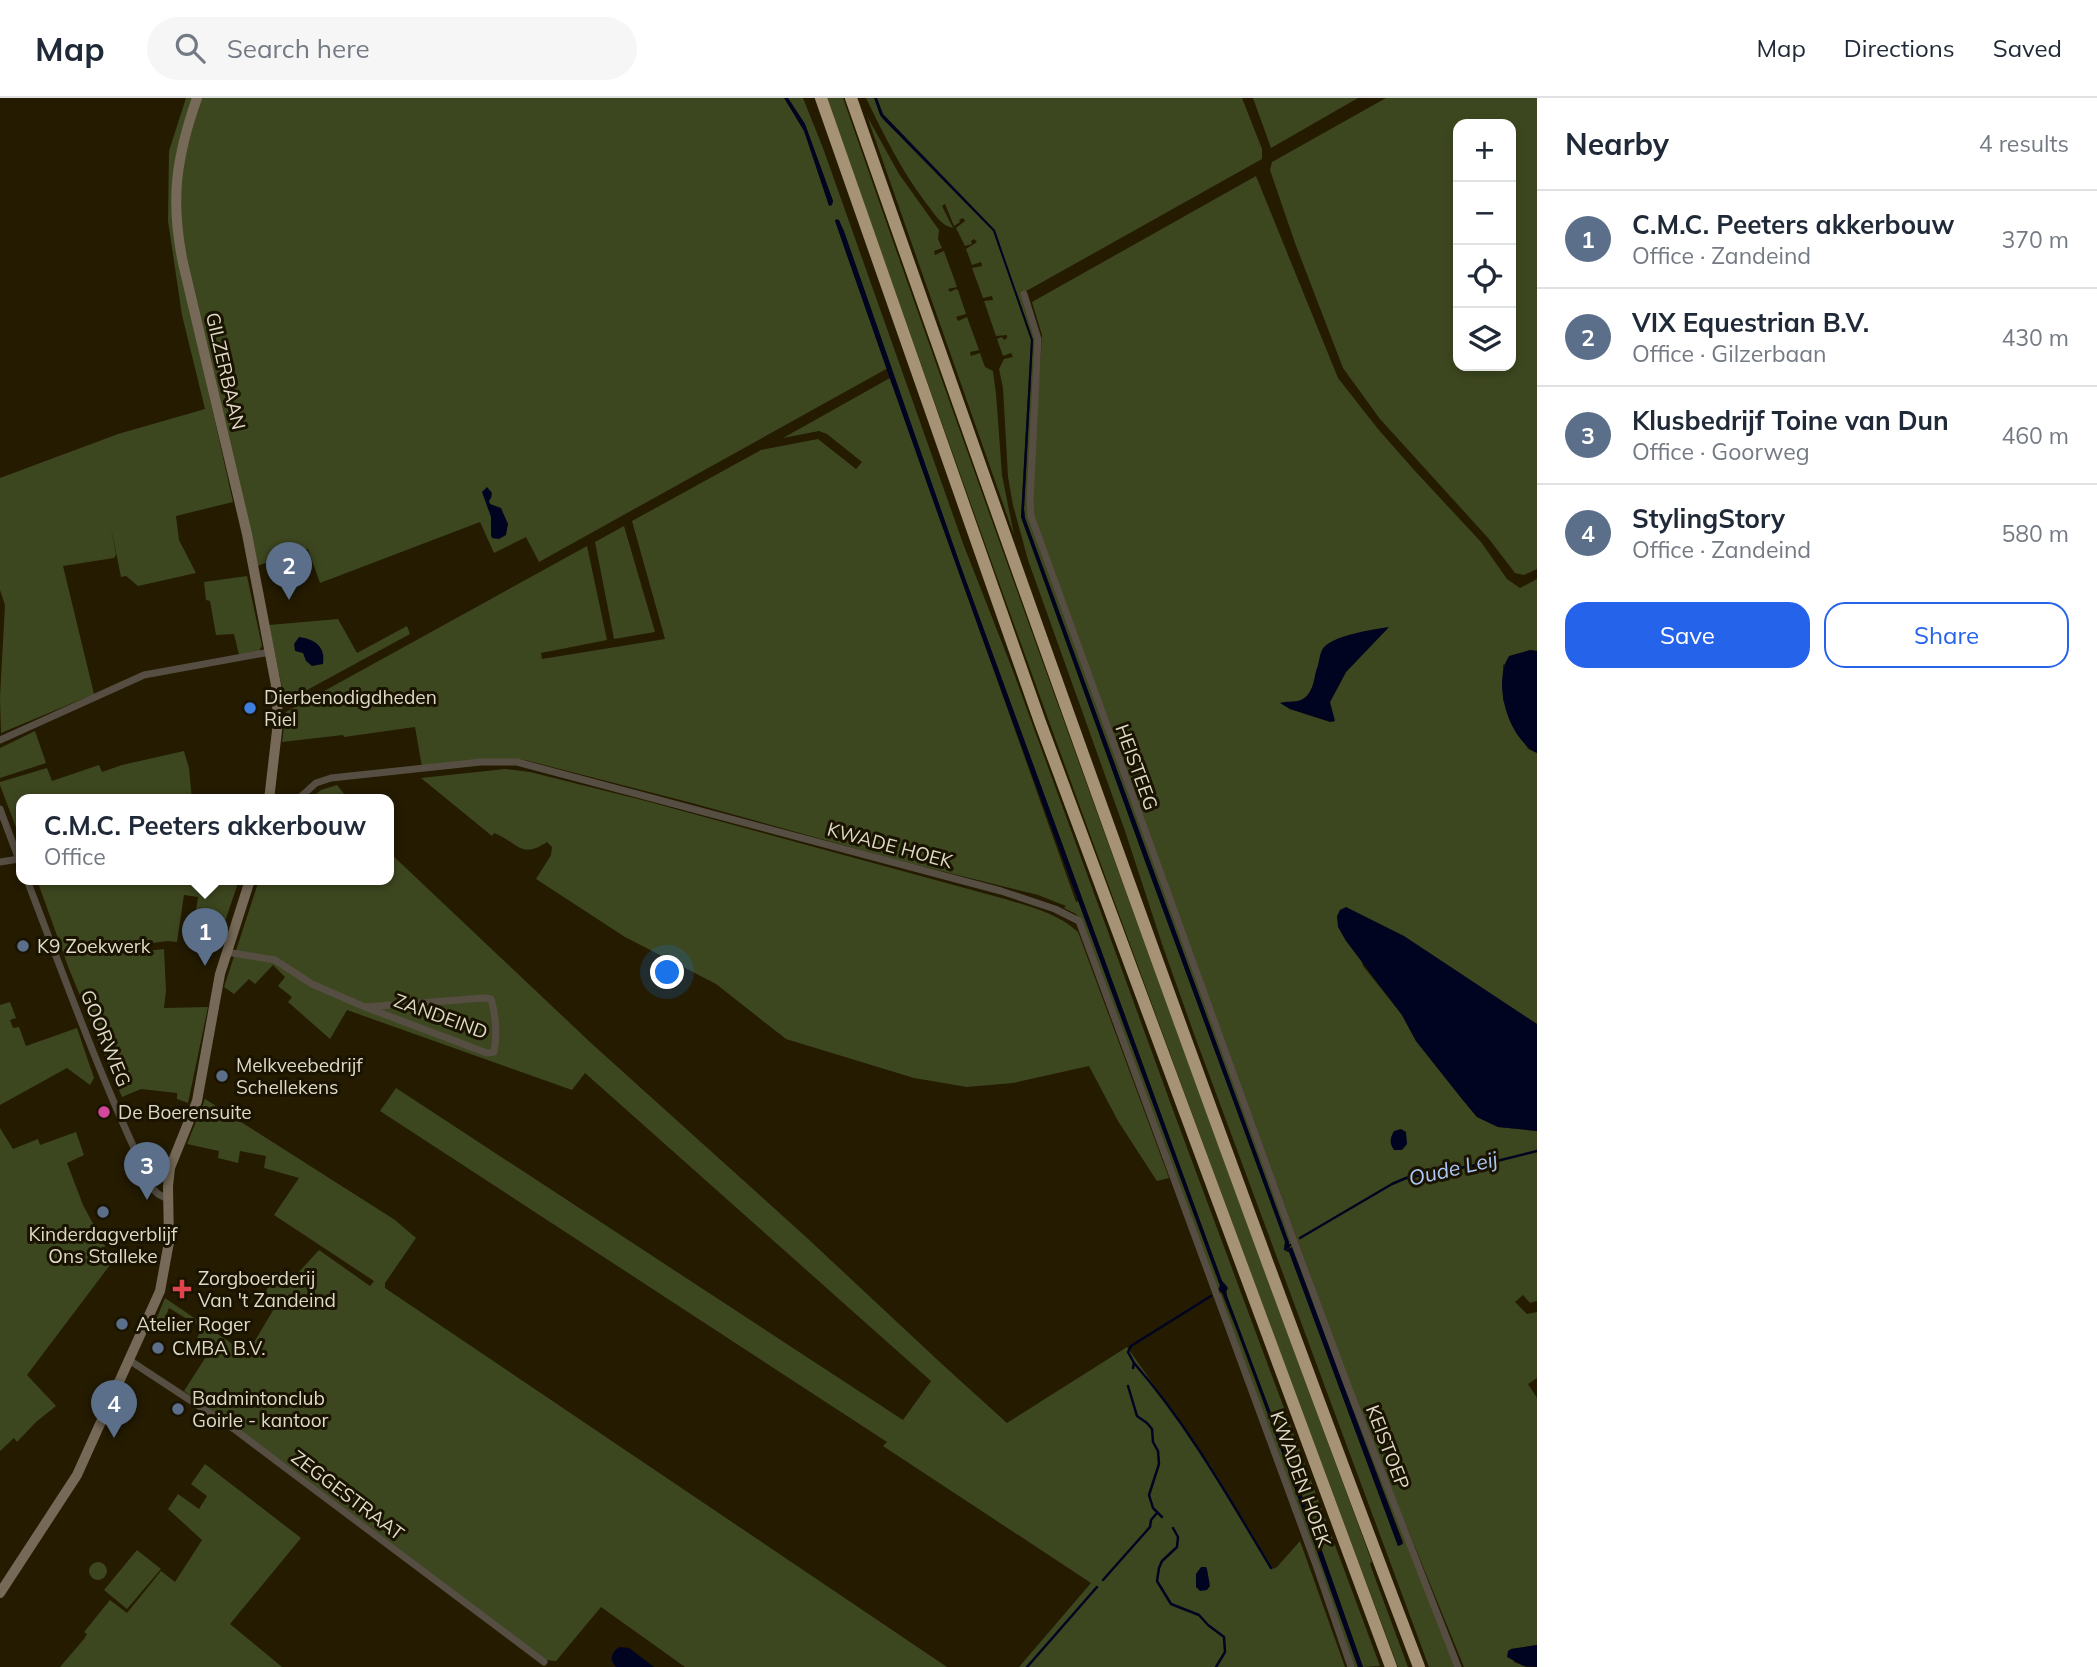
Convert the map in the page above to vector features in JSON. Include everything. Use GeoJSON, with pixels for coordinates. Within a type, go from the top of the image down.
{"type":"FeatureCollection","features":[{"type":"Feature","properties":{"kind":"highway"},"geometry":{"type":"LineString","coordinates":[[821,98],[1040,722],[1391,1667]]}},
{"type":"Feature","properties":{"kind":"highway"},"geometry":{"type":"LineString","coordinates":[[850,98],[1053,673],[1419,1667]]}},
{"type":"Feature","properties":{"kind":"street","name":"GILZERBAAN"},"geometry":{"type":"LineString","coordinates":[[197,98],[185,132],[178,167],[178,240],[247,534],[270,652]]}},
{"type":"Feature","properties":{"kind":"street","name":"HEISTEEG"},"geometry":{"type":"LineString","coordinates":[[1024,294],[1038,339],[1031,516],[1293,1238]]}},
{"type":"Feature","properties":{"kind":"street"},"geometry":{"type":"LineString","coordinates":[[0,740],[144,675],[270,652],[276,685],[278,722],[270,794]]}},
{"type":"Feature","properties":{"kind":"street","name":"KWADE HOEK"},"geometry":{"type":"LineString","coordinates":[[304,794],[316,783],[331,778],[481,762],[517,762],[1001,891],[1073,917],[1082,927],[1219,1303]]}},
{"type":"Feature","properties":{"kind":"street"},"geometry":{"type":"LineString","coordinates":[[0,809],[16,851]]}},
{"type":"Feature","properties":{"kind":"street","name":"GOORWEG"},"geometry":{"type":"LineString","coordinates":[[29,885],[110,1091],[143,1167],[158,1194],[168,1199]]}},
{"type":"Feature","properties":{"kind":"street"},"geometry":{"type":"LineString","coordinates":[[0,1593],[77,1475],[163,1280],[170,1234],[168,1199],[172,1161],[197,1101],[220,974],[248,885]]}},
{"type":"Feature","properties":{"kind":"street","name":"ZANDEIND"},"geometry":{"type":"LineString","coordinates":[[226,951],[275,960],[312,984],[365,1007],[487,1053],[494,1052],[496,1042],[491,999],[365,1007]]}},
{"type":"Feature","properties":{"kind":"street"},"geometry":{"type":"LineString","coordinates":[[143,1167],[163,1160],[172,1161]]}},
{"type":"Feature","properties":{"kind":"street","name":"KEISTOEP"},"geometry":{"type":"LineString","coordinates":[[1293,1238],[1458,1667]]}},
{"type":"Feature","properties":{"kind":"street","name":"KWADEN HOEK"},"geometry":{"type":"LineString","coordinates":[[1219,1303],[1351,1667]]}},
{"type":"Feature","properties":{"kind":"street","name":"ZEGGESTRAAT"},"geometry":{"type":"LineString","coordinates":[[129,1360],[244,1437],[544,1662]]}},
{"type":"Feature","properties":{"kind":"green space"},"geometry":{"type":"Polygon","coordinates":[[[186,98],[193,98],[177,151],[172,195],[198,345],[233,502],[176,516],[179,540],[196,573],[138,586],[126,576],[121,577],[111,527],[116,555],[114,558],[63,566],[94,694],[1,733],[0,697],[5,605],[0,590],[0,478],[118,434],[205,409],[182,315],[168,221],[169,151],[186,98]]]}},
{"type":"Feature","properties":{"kind":"green space"},"geometry":{"type":"Polygon","coordinates":[[[201,98],[786,98],[802,124],[831,206],[833,201],[805,124],[788,98],[803,98],[964,546],[1013,671],[1380,1666],[1363,1667],[1227,1296],[1226,1285],[1222,1281],[961,567],[838,219],[888,368],[539,562],[526,537],[494,553],[480,522],[320,583],[308,549],[257,566],[186,263],[180,215],[182,166],[201,98]]]}},
{"type":"Feature","properties":{"kind":"green space"},"geometry":{"type":"Polygon","coordinates":[[[827,98],[843,98],[1038,648],[1408,1667],[1398,1667],[1252,1276],[1037,688],[827,98]]]}},
{"type":"Feature","properties":{"kind":"green space"},"geometry":{"type":"Polygon","coordinates":[[[866,98],[1242,98],[1262,149],[1262,159],[1021,294],[1036,335],[1027,506],[1039,548],[1309,1289],[1455,1667],[1429,1667],[1194,1034],[1028,560],[1008,477],[1003,388],[999,369],[1004,359],[1013,357],[1011,353],[1003,356],[997,339],[1002,337],[1004,340],[1007,335],[996,336],[984,301],[993,300],[992,296],[983,298],[972,268],[982,266],[981,262],[972,265],[966,249],[977,242],[974,239],[972,244],[965,246],[956,228],[965,221],[963,218],[954,226],[945,204],[942,206],[953,228],[935,215],[901,165],[866,98]],[[1016,291],[1031,340],[1021,517],[1286,1243],[1284,1248],[1289,1252],[1398,1546],[1403,1542],[1289,1244],[1025,518],[1033,340],[1016,291]]]}},
{"type":"Feature","properties":{"kind":"green space"},"geometry":{"type":"Polygon","coordinates":[[[1253,98],[1358,98],[1271,148],[1253,98]]]}},
{"type":"Feature","properties":{"kind":"green space"},"geometry":{"type":"Polygon","coordinates":[[[1386,98],[1537,98],[1537,569],[1524,575],[1515,573],[1489,539],[1380,419],[1343,368],[1270,170],[1272,162],[1386,98]]]}},
{"type":"Feature","properties":{"kind":"green space"},"geometry":{"type":"Polygon","coordinates":[[[867,116],[899,174],[939,230],[938,239],[942,248],[934,251],[935,255],[944,251],[957,287],[948,289],[950,292],[958,290],[966,314],[956,317],[958,321],[967,317],[979,350],[970,352],[971,356],[980,353],[985,367],[993,371],[1002,475],[1014,535],[867,116]]]}},
{"type":"Feature","properties":{"kind":"green space"},"geometry":{"type":"Polygon","coordinates":[[[1256,176],[1338,378],[1378,429],[1481,542],[1507,579],[1520,588],[1537,579],[1537,651],[1530,650],[1503,665],[1503,700],[1528,749],[1537,753],[1537,1024],[1346,907],[1363,966],[1402,1015],[1416,1041],[1477,1117],[1498,1127],[1537,1131],[1537,1301],[1530,1303],[1523,1295],[1515,1302],[1527,1314],[1537,1312],[1537,1378],[1528,1384],[1537,1398],[1537,1645],[1511,1649],[1514,1662],[1526,1667],[1464,1667],[1362,1417],[1033,514],[1031,501],[1042,335],[1032,302],[1256,176]],[[1388,628],[1320,660],[1314,684],[1308,695],[1298,701],[1281,703],[1290,709],[1330,722],[1330,702],[1346,672],[1388,628]]]}},
{"type":"Feature","properties":{"kind":"green space"},"geometry":{"type":"Polygon","coordinates":[[[890,378],[1076,902],[1079,901],[1220,1286],[1217,1291],[1083,923],[1076,914],[1064,908],[1066,906],[1038,895],[525,760],[422,767],[415,727],[282,742],[286,712],[587,546],[607,640],[541,653],[542,659],[665,639],[632,521],[761,450],[818,439],[856,469],[862,462],[827,434],[819,431],[783,438],[890,378]]]}},
{"type":"Feature","properties":{"kind":"green space"},"geometry":{"type":"Polygon","coordinates":[[[624,526],[655,632],[614,639],[595,542],[624,526]]]}},
{"type":"Feature","properties":{"kind":"green space"},"geometry":{"type":"Polygon","coordinates":[[[247,576],[262,646],[259,651],[239,655],[234,634],[216,635],[204,582],[247,576]]]}},
{"type":"Feature","properties":{"kind":"green space"},"geometry":{"type":"Polygon","coordinates":[[[338,619],[357,653],[407,626],[410,634],[285,702],[269,625],[338,619]]]}},
{"type":"Feature","properties":{"kind":"green space"},"geometry":{"type":"Polygon","coordinates":[[[35,731],[46,763],[0,778],[0,748],[35,731]]]}},
{"type":"Feature","properties":{"kind":"green space"},"geometry":{"type":"Polygon","coordinates":[[[184,751],[191,794],[16,794],[16,828],[0,785],[0,782],[47,768],[52,781],[99,765],[102,772],[184,751]]]}},
{"type":"Feature","properties":{"kind":"green space"},"geometry":{"type":"Polygon","coordinates":[[[505,769],[530,772],[646,801],[1005,899],[1043,911],[1070,925],[1078,932],[1169,1178],[1157,1181],[1118,1121],[1089,1066],[1013,1083],[967,1087],[914,1078],[786,1039],[716,984],[625,937],[536,879],[551,855],[552,847],[547,842],[525,849],[494,833],[492,836],[421,778],[505,769]]]}},
{"type":"Feature","properties":{"kind":"green space"},"geometry":{"type":"Polygon","coordinates":[[[337,785],[344,794],[316,794],[337,785]]]}},
{"type":"Feature","properties":{"kind":"green space"},"geometry":{"type":"Polygon","coordinates":[[[394,857],[591,1043],[1007,1423],[1127,1347],[1211,1466],[1273,1569],[1300,1541],[1345,1667],[1019,1667],[1091,1583],[883,1446],[887,1442],[380,1111],[396,1088],[903,1420],[931,1381],[585,1073],[572,1090],[347,1010],[330,1039],[288,1002],[292,997],[278,986],[285,977],[273,965],[255,984],[249,979],[234,994],[224,987],[257,885],[394,885],[394,857]]]}},
{"type":"Feature","properties":{"kind":"green space"},"geometry":{"type":"Polygon","coordinates":[[[39,885],[237,885],[216,948],[213,950],[197,943],[192,936],[198,897],[184,895],[177,942],[144,944],[146,951],[164,949],[164,1008],[208,1007],[188,1103],[177,1099],[177,1093],[141,1089],[122,1097],[69,969],[39,885]]]}},
{"type":"Feature","properties":{"kind":"green space"},"geometry":{"type":"Polygon","coordinates":[[[10,1002],[16,1018],[10,1020],[13,1028],[19,1027],[26,1046],[77,1028],[94,1078],[90,1085],[67,1068],[0,1105],[0,1005],[10,1002]]]}},
{"type":"Feature","properties":{"kind":"green space"},"geometry":{"type":"Polygon","coordinates":[[[205,1099],[395,1220],[416,1238],[385,1283],[385,1288],[947,1667],[685,1667],[601,1607],[556,1661],[546,1660],[321,1490],[184,1391],[209,1352],[206,1344],[197,1338],[202,1328],[169,1308],[160,1331],[153,1327],[165,1298],[247,1354],[278,1302],[265,1292],[280,1271],[294,1280],[319,1250],[370,1286],[374,1281],[274,1215],[299,1178],[264,1168],[266,1156],[240,1151],[238,1163],[218,1158],[219,1151],[187,1144],[205,1099]]]}},
{"type":"Feature","properties":{"kind":"green space"},"geometry":{"type":"Polygon","coordinates":[[[0,1128],[13,1149],[38,1139],[40,1145],[76,1132],[84,1155],[67,1163],[83,1205],[113,1261],[27,1375],[56,1406],[17,1442],[14,1438],[0,1451],[0,1128]]]}},
{"type":"Feature","properties":{"kind":"green space"},"geometry":{"type":"Polygon","coordinates":[[[165,1164],[163,1178],[158,1181],[157,1186],[150,1170],[165,1164]]]}},
{"type":"Feature","properties":{"kind":"green space"},"geometry":{"type":"Polygon","coordinates":[[[1221,1292],[1309,1526],[1358,1667],[1354,1667],[1219,1294],[1221,1292]]]}},
{"type":"Feature","properties":{"kind":"green space"},"geometry":{"type":"Polygon","coordinates":[[[205,1464],[301,1538],[230,1624],[282,1667],[60,1667],[84,1639],[87,1634],[84,1632],[110,1600],[127,1613],[161,1571],[175,1582],[202,1540],[168,1509],[178,1494],[199,1509],[207,1496],[191,1484],[205,1464]]]}},
{"type":"Feature","properties":{"kind":"green space"},"geometry":{"type":"Polygon","coordinates":[[[137,1550],[161,1569],[127,1609],[104,1590],[137,1550]]]}},
{"type":"Feature","properties":{"kind":"green space"},"geometry":{"type":"Polygon","coordinates":[[[98,1562],[104,1565],[107,1571],[104,1577],[98,1580],[92,1577],[89,1571],[92,1565],[98,1562]]]}},
{"type":"Feature","properties":{"kind":"water"},"geometry":{"type":"Polygon","coordinates":[[[784,98],[788,98],[805,124],[833,201],[832,205],[829,206],[804,131],[784,98]]]}},
{"type":"Feature","properties":{"kind":"water"},"geometry":{"type":"Polygon","coordinates":[[[874,98],[877,98],[883,114],[995,230],[1033,340],[1025,518],[1289,1242],[1284,1248],[1285,1242],[1021,517],[1031,340],[993,231],[883,119],[874,98]]]}},
{"type":"Feature","properties":{"kind":"water"},"geometry":{"type":"Polygon","coordinates":[[[836,219],[844,231],[961,567],[1222,1281],[1228,1288],[1227,1296],[1363,1667],[1358,1667],[1258,1387],[1219,1289],[1220,1285],[929,488],[836,219]]]}},
{"type":"Feature","properties":{"kind":"water"},"geometry":{"type":"Polygon","coordinates":[[[487,487],[492,493],[490,504],[501,508],[508,524],[506,535],[499,539],[492,538],[491,535],[491,517],[482,492],[487,487]]]}},
{"type":"Feature","properties":{"kind":"water"},"geometry":{"type":"Polygon","coordinates":[[[1389,627],[1346,672],[1330,702],[1335,721],[1290,709],[1280,703],[1306,697],[1313,685],[1321,652],[1326,645],[1352,634],[1389,627]]]}},
{"type":"Feature","properties":{"kind":"water"},"geometry":{"type":"Polygon","coordinates":[[[299,637],[318,645],[323,653],[323,664],[312,666],[303,653],[295,651],[294,644],[299,637]]]}},
{"type":"Feature","properties":{"kind":"water"},"geometry":{"type":"Polygon","coordinates":[[[1530,650],[1537,651],[1537,753],[1518,736],[1511,723],[1502,681],[1509,656],[1530,650]]]}},
{"type":"Feature","properties":{"kind":"water"},"geometry":{"type":"Polygon","coordinates":[[[1346,907],[1404,936],[1537,1024],[1537,1131],[1498,1127],[1477,1117],[1416,1041],[1402,1015],[1346,941],[1338,927],[1337,916],[1340,910],[1346,907]]]}},
{"type":"Feature","properties":{"kind":"water"},"geometry":{"type":"Polygon","coordinates":[[[1401,1129],[1406,1132],[1407,1144],[1402,1150],[1394,1150],[1392,1136],[1394,1131],[1401,1129]]]}},
{"type":"Feature","properties":{"kind":"water"},"geometry":{"type":"Polygon","coordinates":[[[1292,1247],[1403,1544],[1398,1546],[1289,1252],[1285,1251],[1292,1247]]]}},
{"type":"Feature","properties":{"kind":"water"},"geometry":{"type":"Polygon","coordinates":[[[1201,1567],[1207,1569],[1210,1586],[1207,1590],[1200,1591],[1196,1587],[1196,1574],[1201,1567]]]}},
{"type":"Feature","properties":{"kind":"water"},"geometry":{"type":"Polygon","coordinates":[[[1537,1645],[1537,1667],[1524,1666],[1507,1657],[1511,1649],[1537,1645]]]}},
{"type":"Feature","properties":{"kind":"water"},"geometry":{"type":"Polygon","coordinates":[[[620,1647],[629,1648],[654,1667],[616,1667],[612,1656],[620,1647]]]}},
{"type":"Feature","properties":{"kind":"waterway","name":"Oude Leij"},"geometry":{"type":"LineString","coordinates":[[1300,1238],[1406,1178],[1537,1151]]}},
{"type":"Feature","properties":{"kind":"waterway","name":"Oude Leij"},"geometry":{"type":"LineString","coordinates":[[1285,1249],[1290,1245]]}},
{"type":"Feature","properties":{"kind":"waterway","name":"Oude Leij"},"geometry":{"type":"LineString","coordinates":[[1133,1368],[1134,1363],[1128,1352],[1131,1346],[1211,1296]]}},
{"type":"Feature","properties":{"kind":"waterway"},"geometry":{"type":"LineString","coordinates":[[1134,1363],[1190,1437],[1271,1568]]}},
{"type":"Feature","properties":{"kind":"waterway","name":"Oude Leij"},"geometry":{"type":"LineString","coordinates":[[1128,1386],[1137,1416],[1152,1429],[1153,1442],[1158,1451],[1159,1464],[1149,1495],[1153,1508],[1162,1517]]}},
{"type":"Feature","properties":{"kind":"waterway"},"geometry":{"type":"LineString","coordinates":[[1103,1580],[1150,1527],[1151,1520],[1157,1513]]}},
{"type":"Feature","properties":{"kind":"waterway","name":"Oude Leij"},"geometry":{"type":"LineString","coordinates":[[1173,1528],[1178,1537],[1177,1547],[1162,1561],[1157,1581],[1171,1604],[1199,1615],[1224,1637],[1225,1652],[1216,1667]]}},
{"type":"Feature","properties":{"kind":"waterway"},"geometry":{"type":"LineString","coordinates":[[1027,1667],[1097,1587]]}},
{"type":"Feature","properties":{"kind":"place","name":"VIX Equestrian B.V."},"geometry":{"type":"Point","coordinates":[289,600]}},
{"type":"Feature","properties":{"kind":"place","name":"Dierbenodigdheden Riel"},"geometry":{"type":"Point","coordinates":[250,708]}},
{"type":"Feature","properties":{"kind":"place","name":"K9 Zoekwerk"},"geometry":{"type":"Point","coordinates":[23,946]}},
{"type":"Feature","properties":{"kind":"place","name":"C.M.C. Peeters akkerbouw"},"geometry":{"type":"Point","coordinates":[205,966]}},
{"type":"Feature","properties":{"kind":"place","name":"Melkveebedrijf Schellekens"},"geometry":{"type":"Point","coordinates":[222,1076]}},
{"type":"Feature","properties":{"kind":"place","name":"De Boerensuite"},"geometry":{"type":"Point","coordinates":[104,1112]}},
{"type":"Feature","properties":{"kind":"place","name":"Klusbedrijf Toine van Dun"},"geometry":{"type":"Point","coordinates":[147,1200]}},
{"type":"Feature","properties":{"kind":"place","name":"Kinderdagverblijf Ons Stalleke"},"geometry":{"type":"Point","coordinates":[103,1212]}},
{"type":"Feature","properties":{"kind":"place","name":"Zorgboerderij Van 't Zandeind"},"geometry":{"type":"Point","coordinates":[182,1289]}},
{"type":"Feature","properties":{"kind":"place","name":"Atelier Roger"},"geometry":{"type":"Point","coordinates":[122,1324]}},
{"type":"Feature","properties":{"kind":"place","name":"CMBA B.V."},"geometry":{"type":"Point","coordinates":[158,1348]}},
{"type":"Feature","properties":{"kind":"place","name":"Badmintonclub Goirle - kantoor"},"geometry":{"type":"Point","coordinates":[178,1409]}},
{"type":"Feature","properties":{"kind":"place","name":"StylingStory"},"geometry":{"type":"Point","coordinates":[114,1438]}}]}
